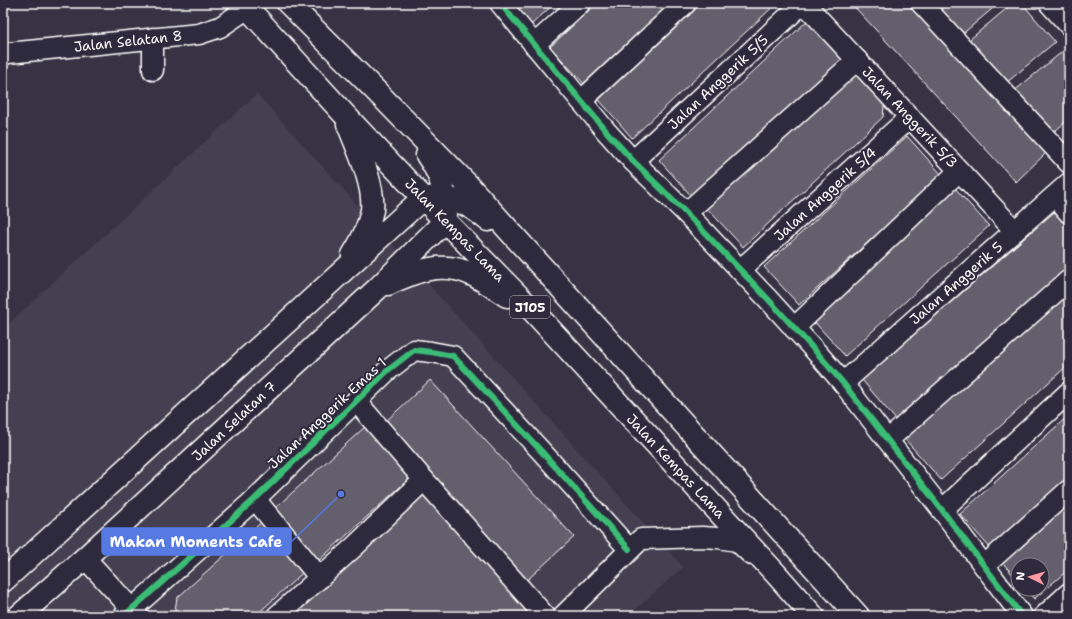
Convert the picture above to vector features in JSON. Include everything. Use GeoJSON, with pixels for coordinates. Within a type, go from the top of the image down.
{"type":"FeatureCollection","features":[{"type":"Feature","properties":{"kind":"main road","name":"J105"},"geometry":{"type":"LineString","coordinates":[[288,3],[467,184],[858,616]]}},
{"type":"Feature","properties":{"kind":"main road","name":"Jalan Kempas Lama"},"geometry":{"type":"LineString","coordinates":[[245,6],[344,114],[434,198],[445,221],[534,312],[813,616]]}},
{"type":"Feature","properties":{"kind":"main road"},"geometry":{"type":"LineString","coordinates":[[3,581],[344,270],[434,198],[442,181],[436,167],[375,90]]}},
{"type":"Feature","properties":{"kind":"main road"},"geometry":{"type":"LineString","coordinates":[[344,114],[370,185],[372,209],[367,228],[344,270]]}},
{"type":"Feature","properties":{"kind":"main road"},"geometry":{"type":"LineString","coordinates":[[434,198],[470,206],[479,212],[546,271]]}},
{"type":"Feature","properties":{"kind":"main road","name":"Jalan Selatan 7"},"geometry":{"type":"LineString","coordinates":[[19,616],[85,558],[377,289],[445,221]]}},
{"type":"Feature","properties":{"kind":"main road"},"geometry":{"type":"LineString","coordinates":[[377,289],[408,275],[424,270],[442,267],[462,270],[473,275],[534,312]]}},
{"type":"Feature","properties":{"kind":"street"},"geometry":{"type":"LineString","coordinates":[[500,3],[606,131],[633,161],[686,213],[740,270],[843,383],[1022,616]]}},
{"type":"Feature","properties":{"kind":"street"},"geometry":{"type":"LineString","coordinates":[[534,45],[580,3]]}},
{"type":"Feature","properties":{"kind":"street"},"geometry":{"type":"LineString","coordinates":[[581,101],[686,3]]}},
{"type":"Feature","properties":{"kind":"street","name":"Jalan Anggerik 5/3"},"geometry":{"type":"LineString","coordinates":[[804,3],[1015,231]]}},
{"type":"Feature","properties":{"kind":"street","name":"Jalan Anggerik 5/5"},"geometry":{"type":"LineString","coordinates":[[633,161],[804,3]]}},
{"type":"Feature","properties":{"kind":"street"},"geometry":{"type":"LineString","coordinates":[[921,3],[1069,163]]}},
{"type":"Feature","properties":{"kind":"street"},"geometry":{"type":"LineString","coordinates":[[1049,3],[1069,25]]}},
{"type":"Feature","properties":{"kind":"street","name":"Jalan Selatan 8"},"geometry":{"type":"LineString","coordinates":[[3,55],[8,53],[199,34],[220,27],[245,6]]}},
{"type":"Feature","properties":{"kind":"street"},"geometry":{"type":"LineString","coordinates":[[153,38],[153,70]]}},
{"type":"Feature","properties":{"kind":"street"},"geometry":{"type":"LineString","coordinates":[[686,213],[857,60]]}},
{"type":"Feature","properties":{"kind":"street","name":"Jalan Anggerik 5/4"},"geometry":{"type":"LineString","coordinates":[[740,270],[910,117]]}},
{"type":"Feature","properties":{"kind":"street"},"geometry":{"type":"LineString","coordinates":[[794,328],[959,171]]}},
{"type":"Feature","properties":{"kind":"street"},"geometry":{"type":"LineString","coordinates":[[1062,190],[1069,213]]}},
{"type":"Feature","properties":{"kind":"street","name":"Jalan Anggerik 5"},"geometry":{"type":"LineString","coordinates":[[843,383],[1062,190]]}},
{"type":"Feature","properties":{"kind":"street"},"geometry":{"type":"LineString","coordinates":[[888,440],[1069,280]]}},
{"type":"Feature","properties":{"kind":"street","name":"Jalan Anggerik Emas 1"},"geometry":{"type":"LineString","coordinates":[[131,614],[255,499],[388,371],[414,350],[453,356],[542,452],[629,550]]}},
{"type":"Feature","properties":{"kind":"street"},"geometry":{"type":"LineString","coordinates":[[942,510],[1069,392]]}},
{"type":"Feature","properties":{"kind":"street"},"geometry":{"type":"LineString","coordinates":[[356,401],[545,616]]}},
{"type":"Feature","properties":{"kind":"street"},"geometry":{"type":"LineString","coordinates":[[277,616],[370,532],[424,480]]}},
{"type":"Feature","properties":{"kind":"street"},"geometry":{"type":"LineString","coordinates":[[984,566],[1069,490]]}},
{"type":"Feature","properties":{"kind":"street"},"geometry":{"type":"LineString","coordinates":[[255,499],[320,578]]}},
{"type":"Feature","properties":{"kind":"street"},"geometry":{"type":"LineString","coordinates":[[563,616],[641,539],[702,537],[731,540],[737,542],[777,575]]}},
{"type":"Feature","properties":{"kind":"street"},"geometry":{"type":"LineString","coordinates":[[85,558],[131,614]]}},
{"type":"Feature","properties":{"kind":"street"},"geometry":{"type":"LineString","coordinates":[[1044,616],[1069,594]]}},
{"type":"Feature","properties":{"kind":"shaded area"},"geometry":{"type":"Polygon","coordinates":[[[257,94],[683,567],[628,616],[3,616],[3,329],[257,94]]]}},
{"type":"Feature","properties":{"kind":"building"},"geometry":{"type":"Polygon","coordinates":[[[511,3],[555,3],[531,25],[511,3]]]}},
{"type":"Feature","properties":{"kind":"building"},"geometry":{"type":"Polygon","coordinates":[[[597,3],[679,3],[588,88],[550,47],[597,3]]]}},
{"type":"Feature","properties":{"kind":"building"},"geometry":{"type":"Polygon","coordinates":[[[692,3],[777,3],[632,138],[594,94],[692,3]]]}},
{"type":"Feature","properties":{"kind":"building"},"geometry":{"type":"Polygon","coordinates":[[[851,3],[908,3],[1046,153],[1016,182],[851,3]]]}},
{"type":"Feature","properties":{"kind":"building"},"geometry":{"type":"Polygon","coordinates":[[[932,3],[999,3],[960,36],[932,3]]]}},
{"type":"Feature","properties":{"kind":"building"},"geometry":{"type":"Polygon","coordinates":[[[1013,3],[1022,3],[1055,42],[1005,84],[969,40],[1013,3]]]}},
{"type":"Feature","properties":{"kind":"building"},"geometry":{"type":"Polygon","coordinates":[[[809,19],[846,59],[695,200],[659,160],[809,19]]]}},
{"type":"Feature","properties":{"kind":"building"},"geometry":{"type":"Polygon","coordinates":[[[1063,51],[1069,58],[1069,119],[1049,136],[1013,92],[1063,51]]]}},
{"type":"Feature","properties":{"kind":"building"},"geometry":{"type":"Polygon","coordinates":[[[858,66],[885,97],[883,117],[743,247],[705,206],[858,66]]]}},
{"type":"Feature","properties":{"kind":"building"},"geometry":{"type":"Polygon","coordinates":[[[907,136],[942,175],[799,305],[764,267],[907,136]]]}},
{"type":"Feature","properties":{"kind":"building"},"geometry":{"type":"Polygon","coordinates":[[[954,187],[989,226],[845,356],[810,317],[954,187]]]}},
{"type":"Feature","properties":{"kind":"building"},"geometry":{"type":"Polygon","coordinates":[[[1060,207],[1069,218],[1069,272],[897,421],[862,380],[1060,207]]]}},
{"type":"Feature","properties":{"kind":"building"},"geometry":{"type":"Polygon","coordinates":[[[1069,287],[1069,364],[941,480],[903,437],[1069,287]]]}},
{"type":"Feature","properties":{"kind":"building"},"geometry":{"type":"Polygon","coordinates":[[[430,380],[574,537],[526,581],[383,424],[430,380]]]}},
{"type":"Feature","properties":{"kind":"building"},"geometry":{"type":"Polygon","coordinates":[[[1069,415],[1069,481],[992,550],[960,514],[1069,415]]]}},
{"type":"Feature","properties":{"kind":"building"},"geometry":{"type":"Polygon","coordinates":[[[366,426],[411,477],[317,562],[272,511],[366,426]]]}},
{"type":"Feature","properties":{"kind":"building"},"geometry":{"type":"Polygon","coordinates":[[[424,492],[531,612],[526,616],[286,616],[424,492]]]}},
{"type":"Feature","properties":{"kind":"building"},"geometry":{"type":"Polygon","coordinates":[[[1069,496],[1069,569],[1050,585],[1050,557],[1010,557],[1010,571],[998,557],[1069,496]]]}},
{"type":"Feature","properties":{"kind":"building"},"geometry":{"type":"Polygon","coordinates":[[[265,519],[308,568],[255,616],[174,616],[177,598],[265,519]]]}},
{"type":"Feature","properties":{"kind":"cycle path"},"geometry":{"type":"LineString","coordinates":[[500,3],[606,131],[633,161],[686,213],[767,298],[843,383],[1022,616]]}},
{"type":"Feature","properties":{"kind":"cycle path"},"geometry":{"type":"LineString","coordinates":[[124,616],[255,499],[387,371],[414,350],[453,356],[629,549]]}},
{"type":"Feature","properties":{"kind":"place","name":"Makan Moments Cafe"},"geometry":{"type":"Point","coordinates":[341,494]}}]}
